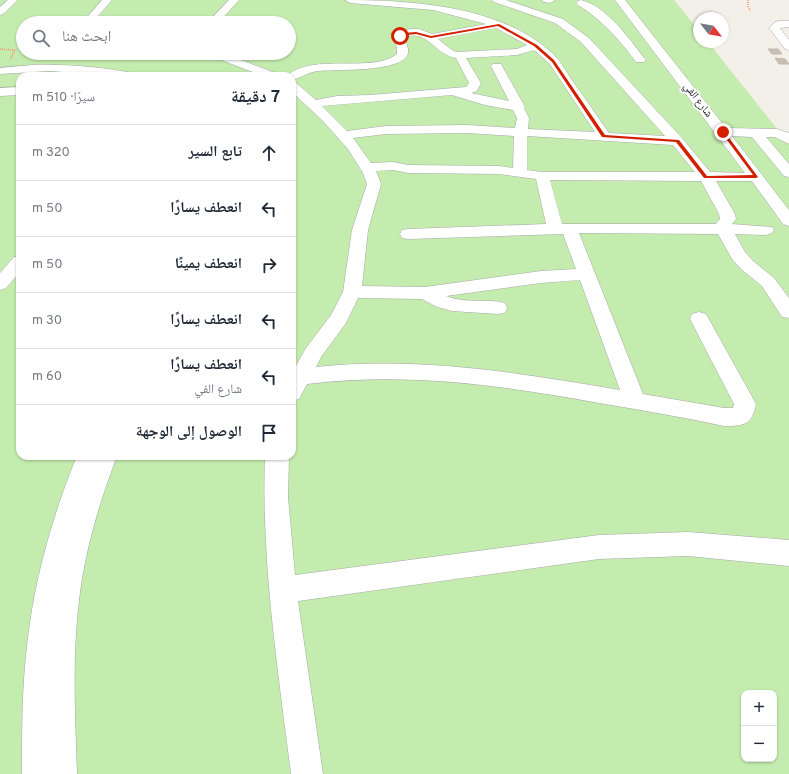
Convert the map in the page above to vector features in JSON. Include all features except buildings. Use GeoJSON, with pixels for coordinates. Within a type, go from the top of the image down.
{"type":"FeatureCollection","features":[{"type":"Feature","properties":{"kind":"street"},"geometry":{"type":"LineString","coordinates":[[0,12],[13,0]]}},
{"type":"Feature","properties":{"kind":"street"},"geometry":{"type":"LineString","coordinates":[[93,16],[107,0]]}},
{"type":"Feature","properties":{"kind":"street"},"geometry":{"type":"LineString","coordinates":[[219,16],[234,0]]}},
{"type":"Feature","properties":{"kind":"street"},"geometry":{"type":"LineString","coordinates":[[350,0],[428,6],[472,15],[502,19],[536,45],[558,67],[604,136]]}},
{"type":"Feature","properties":{"kind":"street"},"geometry":{"type":"LineString","coordinates":[[497,0],[527,9],[562,23],[585,40],[677,140],[706,177],[728,216],[724,224],[724,229],[742,260],[768,282],[789,312]]}},
{"type":"Feature","properties":{"kind":"street","name":"شارع الفي"},"geometry":{"type":"LineString","coordinates":[[620,0],[723,132],[789,221]]}},
{"type":"Feature","properties":{"kind":"street"},"geometry":{"type":"LineString","coordinates":[[582,3],[607,20],[622,36],[640,60]]}},
{"type":"Feature","properties":{"kind":"street"},"geometry":{"type":"LineString","coordinates":[[431,37],[502,19],[527,9]]}},
{"type":"Feature","properties":{"kind":"street"},"geometry":{"type":"LineString","coordinates":[[789,24],[778,24],[774,28],[789,47]]}},
{"type":"Feature","properties":{"kind":"street"},"geometry":{"type":"LineString","coordinates":[[296,76],[304,71],[316,68],[380,64],[392,61],[399,58],[402,54],[402,46],[399,38],[405,34],[423,33],[431,37],[449,54],[460,56],[487,52],[517,52],[526,50],[536,45]]}},
{"type":"Feature","properties":{"kind":"street"},"geometry":{"type":"LineString","coordinates":[[622,36],[648,36]]}},
{"type":"Feature","properties":{"kind":"street"},"geometry":{"type":"LineString","coordinates":[[316,107],[345,106],[370,99],[468,90],[475,85],[460,56]]}},
{"type":"Feature","properties":{"kind":"street"},"geometry":{"type":"LineString","coordinates":[[240,60],[256,64],[268,72]]}},
{"type":"Feature","properties":{"kind":"street"},"geometry":{"type":"LineString","coordinates":[[497,66],[519,107],[523,118],[521,131],[520,173]]}},
{"type":"Feature","properties":{"kind":"street"},"geometry":{"type":"LineString","coordinates":[[0,71],[37,68],[68,68],[100,72]]}},
{"type":"Feature","properties":{"kind":"street"},"geometry":{"type":"LineString","coordinates":[[0,74],[16,73]]}},
{"type":"Feature","properties":{"kind":"street"},"geometry":{"type":"LineString","coordinates":[[296,90],[316,107],[342,136],[371,173],[374,190],[360,230],[352,292],[339,318],[313,353],[296,385]]}},
{"type":"Feature","properties":{"kind":"street"},"geometry":{"type":"LineString","coordinates":[[0,92],[16,91]]}},
{"type":"Feature","properties":{"kind":"street"},"geometry":{"type":"LineString","coordinates":[[455,92],[485,101],[519,107]]}},
{"type":"Feature","properties":{"kind":"street"},"geometry":{"type":"LineString","coordinates":[[342,136],[373,131],[405,129],[467,129],[677,140]]}},
{"type":"Feature","properties":{"kind":"street"},"geometry":{"type":"LineString","coordinates":[[723,132],[780,133],[789,140]]}},
{"type":"Feature","properties":{"kind":"street"},"geometry":{"type":"LineString","coordinates":[[756,132],[788,171]]}},
{"type":"Feature","properties":{"kind":"street"},"geometry":{"type":"LineString","coordinates":[[371,173],[396,175],[408,169],[499,170],[542,176],[756,177]]}},
{"type":"Feature","properties":{"kind":"street"},"geometry":{"type":"LineString","coordinates":[[542,176],[562,228],[587,274],[635,401]]}},
{"type":"Feature","properties":{"kind":"street"},"geometry":{"type":"LineString","coordinates":[[408,234],[562,228],[766,230]]}},
{"type":"Feature","properties":{"kind":"street"},"geometry":{"type":"LineString","coordinates":[[0,284],[16,266]]}},
{"type":"Feature","properties":{"kind":"street"},"geometry":{"type":"LineString","coordinates":[[352,292],[425,293],[473,287],[518,279],[587,274]]}},
{"type":"Feature","properties":{"kind":"street"},"geometry":{"type":"LineString","coordinates":[[425,293],[432,298],[448,304],[498,308]]}},
{"type":"Feature","properties":{"kind":"street"},"geometry":{"type":"LineString","coordinates":[[296,385],[354,371],[436,371],[499,377],[724,417],[738,417],[743,414],[745,404],[699,319]]}},
{"type":"Feature","properties":{"kind":"street"},"geometry":{"type":"LineString","coordinates":[[38,774],[39,673],[45,619],[53,571],[64,527],[88,460]]}},
{"type":"Feature","properties":{"kind":"street"},"geometry":{"type":"LineString","coordinates":[[61,774],[59,705],[63,617],[80,525],[104,460]]}},
{"type":"Feature","properties":{"kind":"street"},"geometry":{"type":"LineString","coordinates":[[277,460],[276,497],[283,590],[307,774]]}},
{"type":"Feature","properties":{"kind":"street"},"geometry":{"type":"LineString","coordinates":[[283,590],[599,547],[642,544],[686,544],[789,553]]}},
{"type":"Feature","properties":{"kind":"path"},"geometry":{"type":"LineString","coordinates":[[748,0],[748,7],[751,11]]}},
{"type":"Feature","properties":{"kind":"path"},"geometry":{"type":"LineString","coordinates":[[0,49],[15,50],[9,61]]}},
{"type":"Feature","properties":{"kind":"green space"},"geometry":{"type":"Polygon","coordinates":[[[0,0],[674,0],[693,24],[693,48],[713,48],[789,144],[789,774],[0,774],[0,0]]]}},
{"type":"Feature","properties":{"kind":"route"},"geometry":{"type":"LineString","coordinates":[[400,36],[412,33],[423,33],[431,37],[498,25],[536,45],[553,61],[604,136],[677,140],[706,177],[756,177],[723,132]]}}]}
